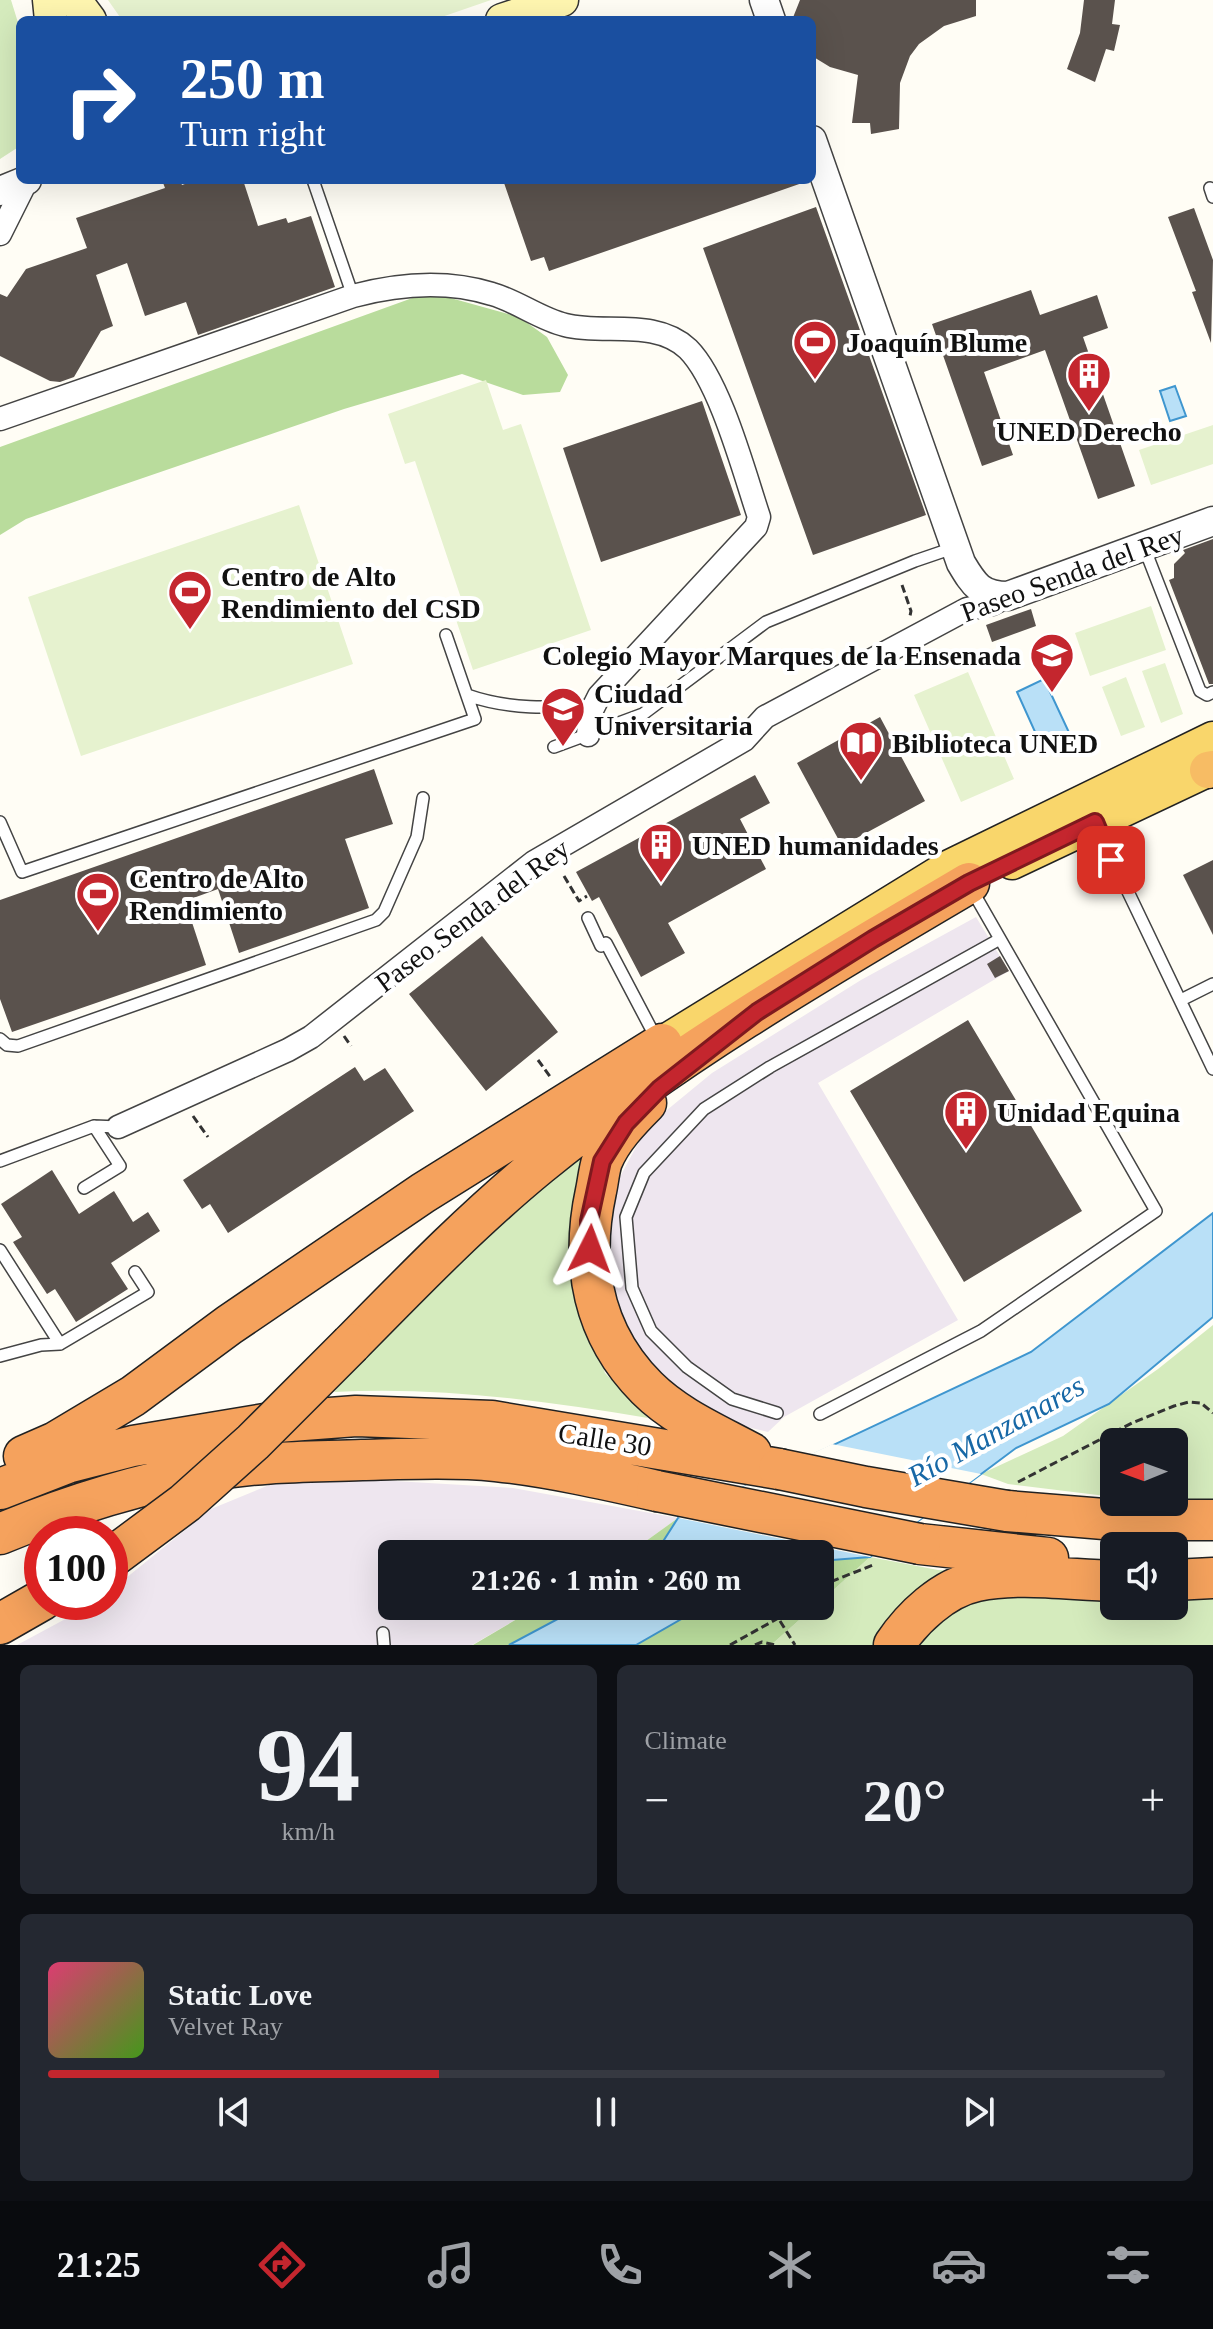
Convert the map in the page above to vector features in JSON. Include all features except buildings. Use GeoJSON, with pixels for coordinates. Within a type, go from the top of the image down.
{"type":"FeatureCollection","features":[{"type":"Feature","properties":{"kind":"highway"},"geometry":{"type":"LineString","coordinates":[[128,1545],[185,1503],[253,1442],[442,1251],[539,1166],[641,1087],[757,1012],[969,883]]}},
{"type":"Feature","properties":{"kind":"highway"},"geometry":{"type":"LineString","coordinates":[[757,1012],[660,1088],[626,1123],[602,1161],[589,1221],[590,1277],[602,1324],[623,1362],[649,1391],[684,1416],[779,1469]]}},
{"type":"Feature","properties":{"kind":"highway"},"geometry":{"type":"LineString","coordinates":[[0,1467],[56,1442],[133,1396],[229,1325],[423,1193],[662,1044]]}},
{"type":"Feature","properties":{"kind":"highway","name":"Calle 30"},"geometry":{"type":"LineString","coordinates":[[0,1489],[67,1463],[133,1446],[277,1422],[356,1416],[492,1421],[1007,1511],[1116,1520],[1213,1520]]}},
{"type":"Feature","properties":{"kind":"highway","name":"Calle 30"},"geometry":{"type":"LineString","coordinates":[[0,1534],[71,1506],[211,1471],[273,1463],[424,1458],[495,1461],[572,1472],[920,1544],[1100,1562]]}},
{"type":"Feature","properties":{"kind":"highway"},"geometry":{"type":"LineString","coordinates":[[1188,1562],[1213,1561]]}},
{"type":"Feature","properties":{"kind":"highway"},"geometry":{"type":"LineString","coordinates":[[894,1645],[906,1628],[928,1608],[951,1592],[975,1581],[1012,1578],[1100,1581]]}},
{"type":"Feature","properties":{"kind":"highway"},"geometry":{"type":"LineString","coordinates":[[1188,1579],[1213,1578]]}},
{"type":"Feature","properties":{"kind":"highway"},"geometry":{"type":"LineString","coordinates":[[0,1624],[24,1610]]}},
{"type":"Feature","properties":{"kind":"main road"},"geometry":{"type":"LineString","coordinates":[[73,0],[87,16]]}},
{"type":"Feature","properties":{"kind":"main road"},"geometry":{"type":"LineString","coordinates":[[514,16],[562,0]]}},
{"type":"Feature","properties":{"kind":"main road"},"geometry":{"type":"LineString","coordinates":[[969,883],[1212,765]]}},
{"type":"Feature","properties":{"kind":"main road"},"geometry":{"type":"LineString","coordinates":[[662,1044],[948,868],[1212,765]]}},
{"type":"Feature","properties":{"kind":"street"},"geometry":{"type":"LineString","coordinates":[[816,151],[959,555],[973,585],[983,593],[1008,596]]}},
{"type":"Feature","properties":{"kind":"street"},"geometry":{"type":"LineString","coordinates":[[1,227],[25,184]]}},
{"type":"Feature","properties":{"kind":"street"},"geometry":{"type":"LineString","coordinates":[[0,419],[353,296],[387,287],[459,287],[491,293],[563,325],[637,329],[665,336],[684,346],[698,360],[736,446],[759,517],[756,527],[599,696],[590,714],[588,735]]}},
{"type":"Feature","properties":{"kind":"street","name":"Paseo Senda del Rey"},"geometry":{"type":"LineString","coordinates":[[118,1127],[311,1037],[534,862],[744,740],[765,717],[967,609],[992,604],[1213,521]]}},
{"type":"Feature","properties":{"kind":"street"},"geometry":{"type":"LineString","coordinates":[[956,615],[963,594],[959,555]]}},
{"type":"Feature","properties":{"kind":"lane"},"geometry":{"type":"LineString","coordinates":[[314,184],[353,296]]}},
{"type":"Feature","properties":{"kind":"lane"},"geometry":{"type":"LineString","coordinates":[[1144,547],[1200,691],[1207,695],[1213,692]]}},
{"type":"Feature","properties":{"kind":"lane"},"geometry":{"type":"LineString","coordinates":[[554,747],[643,714],[766,622],[915,561],[959,555]]}},
{"type":"Feature","properties":{"kind":"lane"},"geometry":{"type":"LineString","coordinates":[[0,822],[22,872],[475,719],[446,635]]}},
{"type":"Feature","properties":{"kind":"lane"},"geometry":{"type":"LineString","coordinates":[[467,695],[496,705],[557,708],[595,705]]}},
{"type":"Feature","properties":{"kind":"lane"},"geometry":{"type":"LineString","coordinates":[[0,1039],[7,1045],[18,1046],[376,920],[384,912],[417,837],[423,798]]}},
{"type":"Feature","properties":{"kind":"lane"},"geometry":{"type":"LineString","coordinates":[[1095,822],[1181,1000],[1209,1049],[1213,1069]]}},
{"type":"Feature","properties":{"kind":"lane"},"geometry":{"type":"LineString","coordinates":[[820,1414],[981,1331],[1156,1211],[969,883]]}},
{"type":"Feature","properties":{"kind":"lane"},"geometry":{"type":"LineString","coordinates":[[588,918],[601,946],[606,943],[656,1039],[662,1044]]}},
{"type":"Feature","properties":{"kind":"lane"},"geometry":{"type":"LineString","coordinates":[[777,1413],[732,1399],[687,1367],[651,1331],[632,1288],[626,1217],[644,1173],[704,1109],[770,1067],[1000,939]]}},
{"type":"Feature","properties":{"kind":"lane"},"geometry":{"type":"LineString","coordinates":[[1181,1000],[1213,984]]}},
{"type":"Feature","properties":{"kind":"lane"},"geometry":{"type":"LineString","coordinates":[[84,1188],[120,1166],[94,1126]]}},
{"type":"Feature","properties":{"kind":"lane"},"geometry":{"type":"LineString","coordinates":[[0,1161],[94,1126],[118,1127]]}},
{"type":"Feature","properties":{"kind":"lane"},"geometry":{"type":"LineString","coordinates":[[0,1250],[60,1344]]}},
{"type":"Feature","properties":{"kind":"lane"},"geometry":{"type":"LineString","coordinates":[[0,1356],[41,1345],[60,1344],[148,1292],[135,1272]]}},
{"type":"Feature","properties":{"kind":"path"},"geometry":{"type":"LineString","coordinates":[[902,585],[911,611],[909,619]]}},
{"type":"Feature","properties":{"kind":"path"},"geometry":{"type":"LineString","coordinates":[[564,876],[579,901],[587,896]]}},
{"type":"Feature","properties":{"kind":"path"},"geometry":{"type":"LineString","coordinates":[[538,1060],[558,1088]]}},
{"type":"Feature","properties":{"kind":"path"},"geometry":{"type":"LineString","coordinates":[[188,1110],[208,1137]]}},
{"type":"Feature","properties":{"kind":"path"},"geometry":{"type":"LineString","coordinates":[[730,1645],[779,1620],[795,1645]]}},
{"type":"Feature","properties":{"kind":"path"},"geometry":{"type":"LineString","coordinates":[[755,1645],[762,1642],[775,1645]]}},
{"type":"Feature","properties":{"kind":"shaded area"},"geometry":{"type":"Polygon","coordinates":[[[976,917],[1009,971],[818,1083],[958,1320],[784,1417],[768,1432],[739,1425],[689,1399],[656,1372],[630,1341],[604,1260],[613,1190],[636,1147],[650,1124],[712,1073],[861,980],[976,917]]]}},
{"type":"Feature","properties":{"kind":"shaded area"},"geometry":{"type":"Polygon","coordinates":[[[377,1480],[513,1488],[678,1518],[647,1540],[378,1540],[378,1620],[515,1620],[472,1645],[17,1645],[64,1620],[128,1620],[128,1576],[211,1509],[274,1483],[377,1480]]]}},
{"type":"Feature","properties":{"kind":"green space"},"geometry":{"type":"Polygon","coordinates":[[[0,0],[11,0],[16,16],[16,149],[0,159],[0,0]]]}},
{"type":"Feature","properties":{"kind":"green space"},"geometry":{"type":"Polygon","coordinates":[[[108,0],[491,0],[445,16],[119,16],[108,0]]]}},
{"type":"Feature","properties":{"kind":"green space"},"geometry":{"type":"Polygon","coordinates":[[[429,292],[519,317],[547,337],[568,375],[560,392],[523,395],[462,374],[344,409],[105,491],[26,519],[0,535],[0,447],[429,292]]]}},
{"type":"Feature","properties":{"kind":"green space"},"geometry":{"type":"Polygon","coordinates":[[[486,380],[503,430],[521,424],[591,630],[473,670],[451,605],[462,601],[415,461],[405,464],[388,414],[486,380]]]}},
{"type":"Feature","properties":{"kind":"green space"},"geometry":{"type":"Polygon","coordinates":[[[1213,425],[1213,464],[1151,485],[1139,450],[1213,425]]]}},
{"type":"Feature","properties":{"kind":"green space","name":"Centro de Alto Rendimiento del CSD"},"geometry":{"type":"Polygon","coordinates":[[[299,505],[353,664],[81,756],[28,597],[299,505]]]}},
{"type":"Feature","properties":{"kind":"green space"},"geometry":{"type":"Polygon","coordinates":[[[1151,606],[1166,650],[1090,676],[1075,633],[1151,606]]]}},
{"type":"Feature","properties":{"kind":"green space"},"geometry":{"type":"Polygon","coordinates":[[[1165,663],[1183,714],[1161,723],[1142,671],[1165,663]]]}},
{"type":"Feature","properties":{"kind":"green space"},"geometry":{"type":"Polygon","coordinates":[[[968,672],[1014,779],[961,802],[914,695],[968,672]]]}},
{"type":"Feature","properties":{"kind":"green space"},"geometry":{"type":"Polygon","coordinates":[[[1126,677],[1145,727],[1121,736],[1102,687],[1126,677]]]}},
{"type":"Feature","properties":{"kind":"green space"},"geometry":{"type":"Polygon","coordinates":[[[592,1150],[594,1341],[605,1373],[648,1418],[491,1396],[412,1391],[334,1392],[397,1317],[553,1179],[592,1150]]]}},
{"type":"Feature","properties":{"kind":"green space"},"geometry":{"type":"Polygon","coordinates":[[[1213,1325],[1213,1499],[1188,1500],[1188,1428],[1100,1428],[1100,1495],[1008,1484],[981,1474],[1063,1436],[1158,1369],[1213,1325]]]}},
{"type":"Feature","properties":{"kind":"green space"},"geometry":{"type":"Polygon","coordinates":[[[678,1518],[786,1540],[647,1540],[678,1518]]]}},
{"type":"Feature","properties":{"kind":"green space"},"geometry":{"type":"Polygon","coordinates":[[[834,1550],[870,1557],[834,1589],[834,1550]]]}},
{"type":"Feature","properties":{"kind":"green space"},"geometry":{"type":"Polygon","coordinates":[[[870,1557],[938,1570],[1100,1581],[1100,1620],[1188,1620],[1188,1587],[1213,1589],[1213,1645],[771,1645],[799,1620],[834,1620],[834,1589],[870,1557]]]}},
{"type":"Feature","properties":{"kind":"green space"},"geometry":{"type":"Polygon","coordinates":[[[515,1620],[799,1620],[771,1645],[473,1645],[515,1620]]]}},
{"type":"Feature","properties":{"kind":"water"},"geometry":{"type":"Polygon","coordinates":[[[1175,386],[1186,416],[1170,421],[1160,391],[1175,386]]]}},
{"type":"Feature","properties":{"kind":"water"},"geometry":{"type":"Polygon","coordinates":[[[1044,679],[1073,741],[1045,754],[1017,692],[1044,679]]]}},
{"type":"Feature","properties":{"kind":"water","name":"Río Manzanares"},"geometry":{"type":"Polygon","coordinates":[[[1213,1213],[1213,1317],[1109,1404],[1016,1448],[870,1557],[834,1560],[834,1540],[664,1540],[678,1518],[1031,1352],[1213,1213]]]}},
{"type":"Feature","properties":{"kind":"water"},"geometry":{"type":"Polygon","coordinates":[[[556,1620],[680,1620],[636,1645],[509,1645],[556,1620]]]}},
{"type":"Feature","properties":{"kind":"pier"},"geometry":{"type":"Polygon","coordinates":[[[832,1444],[981,1474],[870,1557],[834,1550],[834,1540],[786,1540],[678,1518],[832,1444]]]}},
{"type":"Feature","properties":{"kind":"place","name":"Joaquín Blume"},"geometry":{"type":"Point","coordinates":[815,381]}},
{"type":"Feature","properties":{"kind":"place","name":"UNED Derecho"},"geometry":{"type":"Point","coordinates":[1089,413]}},
{"type":"Feature","properties":{"kind":"place","name":"Centro de Alto Rendimiento del CSD"},"geometry":{"type":"Point","coordinates":[190,631]}},
{"type":"Feature","properties":{"kind":"place","name":"Colegio Mayor Marques de la Ensenada"},"geometry":{"type":"Point","coordinates":[1052,694]}},
{"type":"Feature","properties":{"kind":"place","name":"Ciudad Universitaria"},"geometry":{"type":"Point","coordinates":[563,748]}},
{"type":"Feature","properties":{"kind":"place","name":"Biblioteca UNED"},"geometry":{"type":"Point","coordinates":[861,782]}},
{"type":"Feature","properties":{"kind":"place","name":"UNED humanidades"},"geometry":{"type":"Point","coordinates":[661,884]}},
{"type":"Feature","properties":{"kind":"place","name":"Centro de Alto Rendimiento"},"geometry":{"type":"Point","coordinates":[98,933]}},
{"type":"Feature","properties":{"kind":"place","name":"Unidad Equina"},"geometry":{"type":"Point","coordinates":[966,1151]}},
{"type":"Feature","properties":{"kind":"route"},"geometry":{"type":"LineString","coordinates":[[590,1249],[589,1221],[602,1161],[626,1123],[660,1088],[757,1012],[969,883],[1095,822],[1111,860]]}}]}
